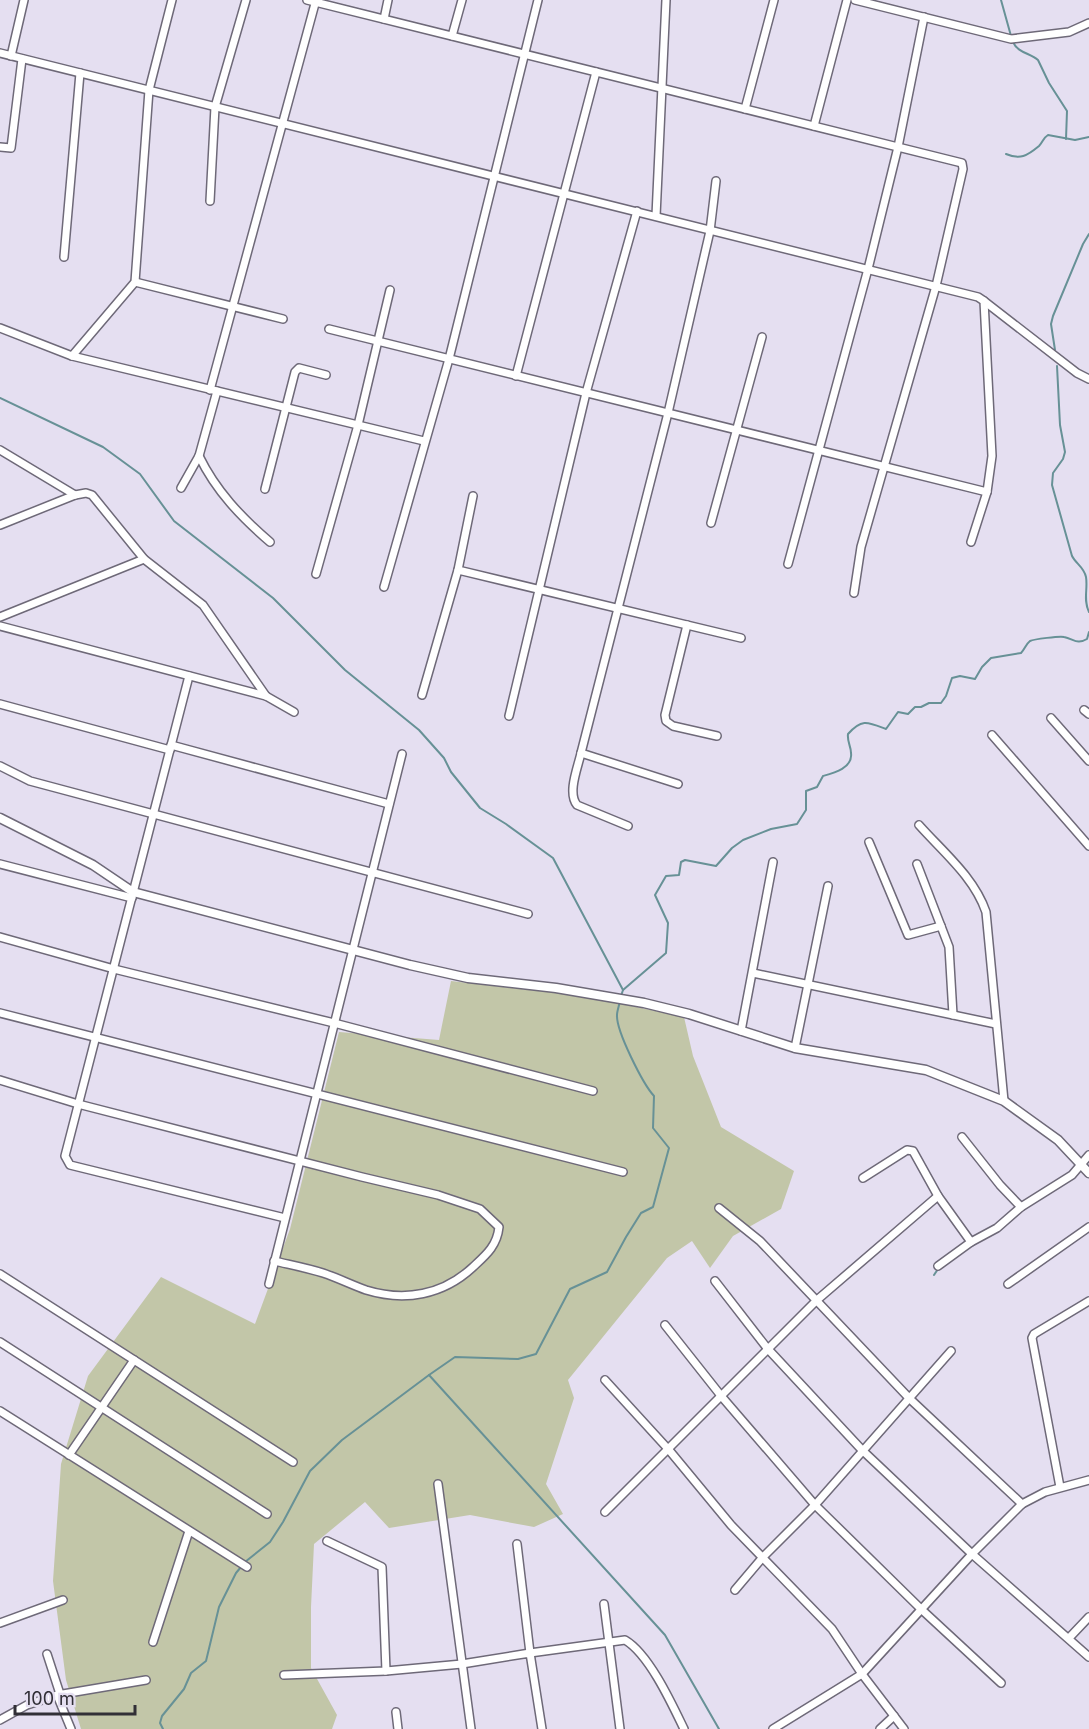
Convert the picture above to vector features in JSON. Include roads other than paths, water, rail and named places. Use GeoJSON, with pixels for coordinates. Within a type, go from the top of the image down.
{"type":"FeatureCollection","features":[{"type":"Feature","properties":{"kind":"street"},"geometry":{"type":"LineString","coordinates":[[11,56],[24,0]]}},
{"type":"Feature","properties":{"kind":"street"},"geometry":{"type":"LineString","coordinates":[[72,356],[135,282],[149,90],[172,0]]}},
{"type":"Feature","properties":{"kind":"street"},"geometry":{"type":"LineString","coordinates":[[210,201],[215,107],[246,0]]}},
{"type":"Feature","properties":{"kind":"street"},"geometry":{"type":"LineString","coordinates":[[307,0],[962,163],[963,169],[936,286],[861,547],[854,593]]}},
{"type":"Feature","properties":{"kind":"street"},"geometry":{"type":"LineString","coordinates":[[384,19],[388,0]]}},
{"type":"Feature","properties":{"kind":"street"},"geometry":{"type":"LineString","coordinates":[[452,36],[462,0]]}},
{"type":"Feature","properties":{"kind":"street"},"geometry":{"type":"LineString","coordinates":[[384,587],[449,359],[538,0]]}},
{"type":"Feature","properties":{"kind":"street"},"geometry":{"type":"LineString","coordinates":[[656,216],[666,0]]}},
{"type":"Feature","properties":{"kind":"street"},"geometry":{"type":"LineString","coordinates":[[745,109],[774,0]]}},
{"type":"Feature","properties":{"kind":"street"},"geometry":{"type":"LineString","coordinates":[[814,126],[847,0]]}},
{"type":"Feature","properties":{"kind":"street"},"geometry":{"type":"LineString","coordinates":[[855,0],[1019,39],[1069,32],[1089,23]]}},
{"type":"Feature","properties":{"kind":"street"},"geometry":{"type":"LineString","coordinates":[[181,488],[199,456],[233,307],[315,1]]}},
{"type":"Feature","properties":{"kind":"street"},"geometry":{"type":"LineString","coordinates":[[788,564],[868,269],[898,147],[924,17]]}},
{"type":"Feature","properties":{"kind":"street"},"geometry":{"type":"LineString","coordinates":[[0,53],[972,295],[984,301],[1077,373],[1089,379]]}},
{"type":"Feature","properties":{"kind":"street"},"geometry":{"type":"LineString","coordinates":[[0,147],[11,148],[22,59]]}},
{"type":"Feature","properties":{"kind":"street"},"geometry":{"type":"LineString","coordinates":[[516,376],[596,72]]}},
{"type":"Feature","properties":{"kind":"street"},"geometry":{"type":"LineString","coordinates":[[64,257],[80,73]]}},
{"type":"Feature","properties":{"kind":"street"},"geometry":{"type":"LineString","coordinates":[[628,826],[577,805],[573,792],[668,413],[710,231],[716,181]]}},
{"type":"Feature","properties":{"kind":"street"},"geometry":{"type":"LineString","coordinates":[[509,716],[586,393],[637,211]]}},
{"type":"Feature","properties":{"kind":"street"},"geometry":{"type":"LineString","coordinates":[[135,282],[283,319]]}},
{"type":"Feature","properties":{"kind":"street"},"geometry":{"type":"LineString","coordinates":[[316,574],[358,425],[390,290]]}},
{"type":"Feature","properties":{"kind":"street"},"geometry":{"type":"LineString","coordinates":[[972,542],[987,492],[992,450],[984,301]]}},
{"type":"Feature","properties":{"kind":"street"},"geometry":{"type":"LineString","coordinates":[[0,328],[72,356],[424,441]]}},
{"type":"Feature","properties":{"kind":"street"},"geometry":{"type":"LineString","coordinates":[[328,329],[987,492]]}},
{"type":"Feature","properties":{"kind":"street"},"geometry":{"type":"LineString","coordinates":[[711,523],[762,337]]}},
{"type":"Feature","properties":{"kind":"street"},"geometry":{"type":"LineString","coordinates":[[265,489],[294,372],[299,368],[326,375]]}},
{"type":"Feature","properties":{"kind":"street"},"geometry":{"type":"LineString","coordinates":[[0,450],[75,495]]}},
{"type":"Feature","properties":{"kind":"street"},"geometry":{"type":"LineString","coordinates":[[199,456],[205,469],[232,508],[270,542]]}},
{"type":"Feature","properties":{"kind":"street"},"geometry":{"type":"LineString","coordinates":[[0,525],[75,495],[86,493],[92,495],[144,559],[203,606],[266,696]]}},
{"type":"Feature","properties":{"kind":"street"},"geometry":{"type":"LineString","coordinates":[[422,695],[458,570],[473,496]]}},
{"type":"Feature","properties":{"kind":"street"},"geometry":{"type":"LineString","coordinates":[[0,617],[144,559]]}},
{"type":"Feature","properties":{"kind":"street"},"geometry":{"type":"LineString","coordinates":[[458,570],[741,638]]}},
{"type":"Feature","properties":{"kind":"street"},"geometry":{"type":"LineString","coordinates":[[687,625],[665,715],[666,721],[673,726],[717,736]]}},
{"type":"Feature","properties":{"kind":"street"},"geometry":{"type":"LineString","coordinates":[[0,626],[266,696],[294,712]]}},
{"type":"Feature","properties":{"kind":"street"},"geometry":{"type":"LineString","coordinates":[[189,676],[65,1156],[70,1165],[285,1218]]}},
{"type":"Feature","properties":{"kind":"street"},"geometry":{"type":"LineString","coordinates":[[0,704],[389,804]]}},
{"type":"Feature","properties":{"kind":"street"},"geometry":{"type":"LineString","coordinates":[[1051,718],[1089,761]]}},
{"type":"Feature","properties":{"kind":"street"},"geometry":{"type":"LineString","coordinates":[[992,735],[1089,846]]}},
{"type":"Feature","properties":{"kind":"street"},"geometry":{"type":"LineString","coordinates":[[581,753],[678,784]]}},
{"type":"Feature","properties":{"kind":"street"},"geometry":{"type":"LineString","coordinates":[[269,1284],[402,754]]}},
{"type":"Feature","properties":{"kind":"street"},"geometry":{"type":"LineString","coordinates":[[0,766],[30,781],[528,914]]}},
{"type":"Feature","properties":{"kind":"street"},"geometry":{"type":"LineString","coordinates":[[0,818],[93,865],[132,895]]}},
{"type":"Feature","properties":{"kind":"street"},"geometry":{"type":"LineString","coordinates":[[919,825],[963,873],[982,900],[986,912],[1004,1101]]}},
{"type":"Feature","properties":{"kind":"street"},"geometry":{"type":"LineString","coordinates":[[869,842],[909,935],[941,926]]}},
{"type":"Feature","properties":{"kind":"street"},"geometry":{"type":"LineString","coordinates":[[741,1031],[773,862]]}},
{"type":"Feature","properties":{"kind":"street"},"geometry":{"type":"LineString","coordinates":[[0,864],[468,978],[556,988],[644,1003],[689,1014],[795,1048],[926,1070],[1004,1101],[1058,1140],[1089,1173]]}},
{"type":"Feature","properties":{"kind":"street"},"geometry":{"type":"LineString","coordinates":[[917,864],[949,948],[953,1015]]}},
{"type":"Feature","properties":{"kind":"street"},"geometry":{"type":"LineString","coordinates":[[795,1048],[828,886]]}},
{"type":"Feature","properties":{"kind":"street"},"geometry":{"type":"LineString","coordinates":[[0,937],[114,969],[334,1023],[593,1091]]}},
{"type":"Feature","properties":{"kind":"street"},"geometry":{"type":"LineString","coordinates":[[753,973],[996,1024]]}},
{"type":"Feature","properties":{"kind":"street"},"geometry":{"type":"LineString","coordinates":[[0,1012],[623,1172]]}},
{"type":"Feature","properties":{"kind":"street"},"geometry":{"type":"LineString","coordinates":[[0,1080],[78,1104],[466,1203],[480,1209],[499,1227],[498,1239],[490,1251],[465,1274],[440,1289],[417,1296],[383,1294],[324,1273],[274,1261]]}},
{"type":"Feature","properties":{"kind":"street"},"geometry":{"type":"LineString","coordinates":[[962,1137],[1000,1185],[1021,1207]]}},
{"type":"Feature","properties":{"kind":"street"},"geometry":{"type":"LineString","coordinates":[[863,1178],[910,1149],[971,1242]]}},
{"type":"Feature","properties":{"kind":"street"},"geometry":{"type":"LineString","coordinates":[[938,1266],[971,1242],[997,1228],[1021,1207],[1072,1175],[1089,1155]]}},
{"type":"Feature","properties":{"kind":"street"},"geometry":{"type":"LineString","coordinates":[[605,1512],[817,1300],[939,1196]]}},
{"type":"Feature","properties":{"kind":"street"},"geometry":{"type":"LineString","coordinates":[[719,1208],[760,1241],[910,1399],[1022,1504]]}},
{"type":"Feature","properties":{"kind":"street"},"geometry":{"type":"LineString","coordinates":[[1008,1284],[1089,1227]]}},
{"type":"Feature","properties":{"kind":"street"},"geometry":{"type":"LineString","coordinates":[[0,1274],[292,1462]]}},
{"type":"Feature","properties":{"kind":"street"},"geometry":{"type":"LineString","coordinates":[[715,1281],[767,1348],[862,1450],[972,1554],[1089,1657]]}},
{"type":"Feature","properties":{"kind":"street"},"geometry":{"type":"LineString","coordinates":[[1060,1487],[1032,1338],[1034,1334],[1089,1301]]}},
{"type":"Feature","properties":{"kind":"street"},"geometry":{"type":"LineString","coordinates":[[665,1325],[722,1397],[815,1505],[921,1609],[1001,1683]]}},
{"type":"Feature","properties":{"kind":"street"},"geometry":{"type":"LineString","coordinates":[[0,1342],[267,1514]]}},
{"type":"Feature","properties":{"kind":"street"},"geometry":{"type":"LineString","coordinates":[[735,1590],[763,1557],[815,1505],[951,1351]]}},
{"type":"Feature","properties":{"kind":"street"},"geometry":{"type":"LineString","coordinates":[[69,1455],[134,1360]]}},
{"type":"Feature","properties":{"kind":"street"},"geometry":{"type":"LineString","coordinates":[[605,1380],[669,1450],[731,1525],[832,1629],[862,1674],[904,1729]]}},
{"type":"Feature","properties":{"kind":"street"},"geometry":{"type":"LineString","coordinates":[[0,1411],[248,1567]]}},
{"type":"Feature","properties":{"kind":"street"},"geometry":{"type":"LineString","coordinates":[[772,1729],[862,1674],[972,1554],[1022,1504],[1060,1487],[1089,1480]]}},
{"type":"Feature","properties":{"kind":"street"},"geometry":{"type":"LineString","coordinates":[[438,1484],[471,1729]]}},
{"type":"Feature","properties":{"kind":"street"},"geometry":{"type":"LineString","coordinates":[[153,1642],[189,1531]]}},
{"type":"Feature","properties":{"kind":"street"},"geometry":{"type":"LineString","coordinates":[[327,1541],[382,1567],[386,1671]]}},
{"type":"Feature","properties":{"kind":"street"},"geometry":{"type":"LineString","coordinates":[[518,1544],[530,1653],[542,1729]]}},
{"type":"Feature","properties":{"kind":"street"},"geometry":{"type":"LineString","coordinates":[[0,1623],[63,1600]]}},
{"type":"Feature","properties":{"kind":"street"},"geometry":{"type":"LineString","coordinates":[[604,1604],[620,1729]]}},
{"type":"Feature","properties":{"kind":"street"},"geometry":{"type":"LineString","coordinates":[[1069,1638],[1089,1617]]}},
{"type":"Feature","properties":{"kind":"street"},"geometry":{"type":"LineString","coordinates":[[284,1675],[386,1671],[462,1664],[625,1640],[635,1648],[664,1690],[684,1729]]}},
{"type":"Feature","properties":{"kind":"street"},"geometry":{"type":"LineString","coordinates":[[47,1654],[71,1729]]}},
{"type":"Feature","properties":{"kind":"street"},"geometry":{"type":"LineString","coordinates":[[0,1720],[27,1705],[59,1694],[146,1680]]}},
{"type":"Feature","properties":{"kind":"street"},"geometry":{"type":"LineString","coordinates":[[396,1712],[398,1729]]}},
{"type":"Feature","properties":{"kind":"street"},"geometry":{"type":"LineString","coordinates":[[880,1729],[894,1716]]}},
{"type":"Feature","properties":{"kind":"waterway"},"geometry":{"type":"LineString","coordinates":[[1001,0],[1011,36]]}},
{"type":"Feature","properties":{"kind":"waterway"},"geometry":{"type":"LineString","coordinates":[[1013,42],[1015,46],[1038,60],[1049,83],[1067,111],[1066,139]]}},
{"type":"Feature","properties":{"kind":"waterway"},"geometry":{"type":"LineString","coordinates":[[1006,154],[1015,157],[1027,155],[1048,135],[1075,140],[1089,137]]}},
{"type":"Feature","properties":{"kind":"waterway"},"geometry":{"type":"LineString","coordinates":[[1055,350],[1051,324],[1053,316],[1089,234]]}},
{"type":"Feature","properties":{"kind":"waterway"},"geometry":{"type":"LineString","coordinates":[[1057,366],[1060,425],[1065,452],[1053,473],[1052,485],[1072,556],[1086,577],[1086,603],[1089,612]]}},
{"type":"Feature","properties":{"kind":"waterway"},"geometry":{"type":"LineString","coordinates":[[0,398],[103,447],[140,474],[174,521],[273,598],[345,670],[419,730],[444,758],[451,772],[480,808],[553,858],[623,990]]}},
{"type":"Feature","properties":{"kind":"waterway"},"geometry":{"type":"LineString","coordinates":[[621,996],[623,990],[666,953],[668,923],[655,895],[666,876],[679,875],[681,862],[685,860],[716,866],[732,848],[743,840],[771,829],[797,824],[806,810],[806,791],[817,787],[823,776],[842,769],[849,762],[851,753],[848,734],[857,725],[870,723],[886,729],[898,712],[908,714],[915,707],[929,703],[941,703],[952,678],[960,676],[975,679],[991,658],[1021,653],[1030,641],[1036,639],[1062,637],[1078,642],[1084,641],[1089,632]]}},
{"type":"Feature","properties":{"kind":"waterway"},"geometry":{"type":"LineString","coordinates":[[245,1562],[270,1542],[310,1471],[342,1440],[429,1375],[455,1357],[518,1359],[536,1354],[570,1289],[607,1272],[641,1213],[653,1207],[669,1148],[653,1128],[654,1096],[637,1069],[621,1033],[617,1015],[620,1001]]}},
{"type":"Feature","properties":{"kind":"waterway"},"geometry":{"type":"LineString","coordinates":[[934,1275],[938,1269]]}},
{"type":"Feature","properties":{"kind":"waterway"},"geometry":{"type":"LineString","coordinates":[[429,1375],[665,1635],[719,1729]]}},
{"type":"Feature","properties":{"kind":"waterway"},"geometry":{"type":"LineString","coordinates":[[163,1729],[160,1723],[162,1716],[184,1689],[191,1673],[206,1661],[219,1607],[241,1567]]}}]}
